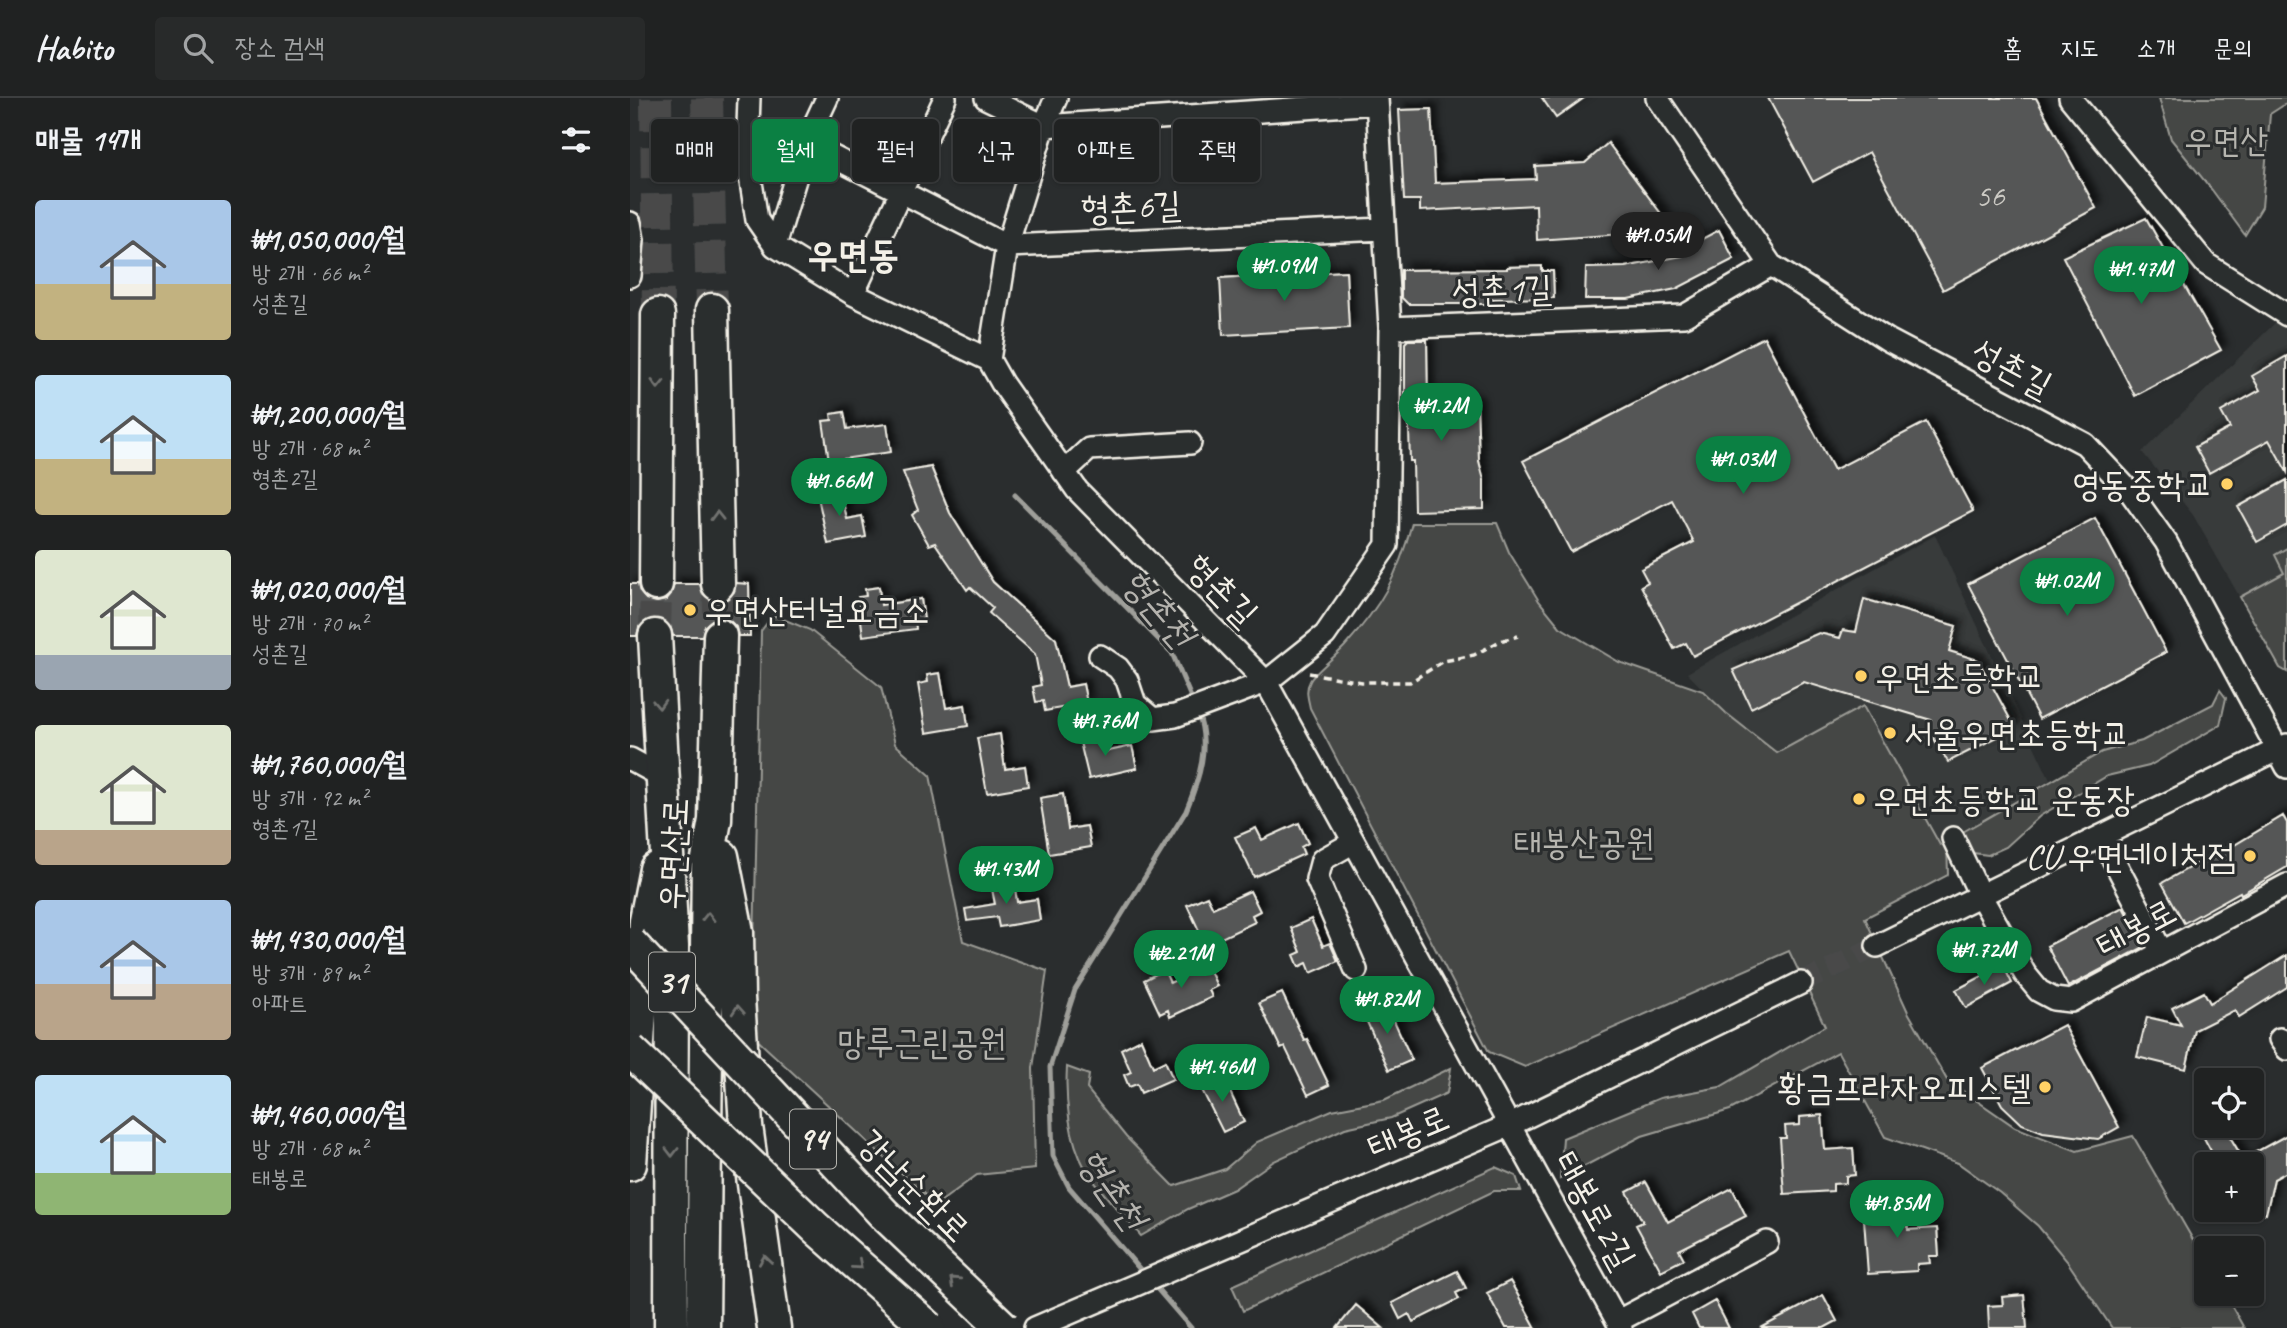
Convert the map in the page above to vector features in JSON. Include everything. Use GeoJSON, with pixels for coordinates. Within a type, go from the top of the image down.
{"type":"FeatureCollection","features":[{"type":"Feature","properties":{"kind":"highway"},"geometry":{"type":"LineString","coordinates":[[712,310],[719,584]]}},
{"type":"Feature","properties":{"kind":"highway"},"geometry":{"type":"LineString","coordinates":[[656,584],[659,315]]}},
{"type":"Feature","properties":{"kind":"highway","name":"우면산로"},"geometry":{"type":"LineString","coordinates":[[655,636],[672,946],[671,1328]]}},
{"type":"Feature","properties":{"kind":"highway","name":"우면산로"},"geometry":{"type":"LineString","coordinates":[[703,1328],[708,859],[715,820],[720,636]]}},
{"type":"Feature","properties":{"kind":"highway"},"geometry":{"type":"LineString","coordinates":[[630,1164],[646,920],[666,816]]}},
{"type":"Feature","properties":{"kind":"highway"},"geometry":{"type":"LineString","coordinates":[[715,820],[737,932],[737,998],[746,1126],[774,1328]]}},
{"type":"Feature","properties":{"kind":"highway","name":"강남순환로"},"geometry":{"type":"LineString","coordinates":[[630,943],[884,1214],[1004,1328]]}},
{"type":"Feature","properties":{"kind":"highway","name":"94"},"geometry":{"type":"LineString","coordinates":[[630,1050],[816,1228],[929,1328]]}},
{"type":"Feature","properties":{"kind":"street"},"geometry":{"type":"LineString","coordinates":[[749,98],[747,158],[757,220],[775,246],[853,294],[989,360],[1007,246],[1044,126],[1056,98]]}},
{"type":"Feature","properties":{"kind":"street"},"geometry":{"type":"LineString","coordinates":[[817,119],[827,98]]}},
{"type":"Feature","properties":{"kind":"street"},"geometry":{"type":"LineString","coordinates":[[853,294],[944,98]]}},
{"type":"Feature","properties":{"kind":"street"},"geometry":{"type":"LineString","coordinates":[[986,98],[1044,126],[1377,101],[1390,328],[1387,545],[1325,635],[1266,682],[1223,700],[1175,716],[1153,719],[1135,704],[1127,680],[1118,668],[1100,656]]}},
{"type":"Feature","properties":{"kind":"street","name":"성촌길"},"geometry":{"type":"LineString","coordinates":[[1657,98],[1771,265],[1888,340],[2085,444],[2131,493],[2166,541],[2284,754]]}},
{"type":"Feature","properties":{"kind":"street"},"geometry":{"type":"LineString","coordinates":[[2070,98],[2206,264],[2287,314]]}},
{"type":"Feature","properties":{"kind":"street"},"geometry":{"type":"LineString","coordinates":[[838,159],[1007,246]]}},
{"type":"Feature","properties":{"kind":"street"},"geometry":{"type":"LineString","coordinates":[[775,246],[794,182]]}},
{"type":"Feature","properties":{"kind":"street"},"geometry":{"type":"LineString","coordinates":[[630,223],[630,276]]}},
{"type":"Feature","properties":{"kind":"street","name":"형촌6길"},"geometry":{"type":"LineString","coordinates":[[1007,246],[1384,229]]}},
{"type":"Feature","properties":{"kind":"street","name":"성촌1길"},"geometry":{"type":"LineString","coordinates":[[1390,328],[1684,316],[1771,265]]}},
{"type":"Feature","properties":{"kind":"street","name":"형촌길"},"geometry":{"type":"LineString","coordinates":[[989,360],[1002,383],[1077,490],[1266,682],[1510,1125]]}},
{"type":"Feature","properties":{"kind":"street"},"geometry":{"type":"LineString","coordinates":[[1064,472],[1089,449],[1190,443]]}},
{"type":"Feature","properties":{"kind":"street"},"geometry":{"type":"LineString","coordinates":[[1877,946],[2101,836],[2284,754]]}},
{"type":"Feature","properties":{"kind":"street"},"geometry":{"type":"LineString","coordinates":[[630,760],[663,778]]}},
{"type":"Feature","properties":{"kind":"street"},"geometry":{"type":"LineString","coordinates":[[2101,836],[2162,952]]}},
{"type":"Feature","properties":{"kind":"street","name":"태봉로"},"geometry":{"type":"LineString","coordinates":[[1953,838],[1980,895],[2025,974],[2039,991],[2054,999],[2071,1001],[2287,885]]}},
{"type":"Feature","properties":{"kind":"street"},"geometry":{"type":"LineString","coordinates":[[1354,842],[1322,860],[1317,879],[1356,970]]}},
{"type":"Feature","properties":{"kind":"street","name":"태봉로"},"geometry":{"type":"LineString","coordinates":[[1035,1328],[1510,1125],[1801,983]]}},
{"type":"Feature","properties":{"kind":"street","name":"태봉로2길"},"geometry":{"type":"LineString","coordinates":[[1510,1125],[1620,1324]]}},
{"type":"Feature","properties":{"kind":"street"},"geometry":{"type":"LineString","coordinates":[[1620,1324],[1768,1242]]}},
{"type":"Feature","properties":{"kind":"path"},"geometry":{"type":"LineString","coordinates":[[1292,661],[1312,675],[1362,682],[1410,682],[1444,661],[1474,655],[1518,636]]}},
{"type":"Feature","properties":{"kind":"shaded area","name":"영동중학교"},"geometry":{"type":"Polygon","coordinates":[[[2277,321],[2287,328],[2287,665],[2280,668],[2193,515],[2142,452],[2277,321]]]}},
{"type":"Feature","properties":{"kind":"shaded area","name":"서울우면초등학교"},"geometry":{"type":"Polygon","coordinates":[[[1935,535],[2050,780],[1853,894],[1777,753],[1726,713],[1687,673],[1935,535]]]}},
{"type":"Feature","properties":{"kind":"green space","name":"우면산"},"geometry":{"type":"Polygon","coordinates":[[[2159,98],[2287,98],[2287,103],[2270,114],[2262,207],[2245,235],[2171,139],[2159,98]]]}},
{"type":"Feature","properties":{"kind":"green space","name":"태봉산공원"},"geometry":{"type":"Polygon","coordinates":[[[1412,523],[1497,523],[1509,552],[1539,601],[1560,627],[1619,662],[1703,691],[1777,753],[1863,706],[1940,845],[1947,842],[1948,875],[1865,918],[1908,1012],[1947,1080],[2015,1127],[2077,1151],[2133,1136],[2194,1242],[2194,1306],[2231,1306],[2244,1328],[2112,1328],[2067,1261],[2038,1226],[2000,1193],[1958,1163],[1885,1137],[1838,1052],[1730,1110],[1642,1136],[1560,1179],[1563,1138],[1660,1098],[1720,1087],[1825,1026],[1789,951],[1525,1067],[1489,1052],[1310,708],[1308,697],[1308,684],[1312,678],[1345,646],[1369,617],[1387,589],[1401,559],[1412,523]]]}},
{"type":"Feature","properties":{"kind":"green space"},"geometry":{"type":"Polygon","coordinates":[[[2287,548],[2287,672],[2280,668],[2240,597],[2284,573],[2275,555],[2287,548]]]}},
{"type":"Feature","properties":{"kind":"green space","name":"망루근린공원"},"geometry":{"type":"Polygon","coordinates":[[[773,615],[810,630],[881,687],[895,744],[930,775],[963,941],[1047,971],[1033,1068],[1035,1169],[977,1175],[936,1205],[752,1035],[761,631],[773,615]]]}},
{"type":"Feature","properties":{"kind":"green space"},"geometry":{"type":"Polygon","coordinates":[[[2220,690],[2226,698],[2220,725],[2149,766],[2107,776],[2040,816],[2006,847],[1988,855],[1973,853],[1961,833],[2102,752],[2142,741],[2213,704],[2220,690]]]}},
{"type":"Feature","properties":{"kind":"green space"},"geometry":{"type":"Polygon","coordinates":[[[1067,1067],[1089,1075],[1087,1089],[1126,1137],[1174,1186],[1225,1169],[1257,1142],[1332,1110],[1384,1100],[1451,1068],[1447,1093],[1391,1118],[1345,1128],[1274,1161],[1234,1189],[1188,1209],[1141,1236],[1096,1184],[1080,1157],[1069,1119],[1067,1067]]]}},
{"type":"Feature","properties":{"kind":"green space"},"geometry":{"type":"Polygon","coordinates":[[[1495,1167],[1516,1176],[1521,1191],[1494,1191],[1243,1311],[1232,1286],[1495,1167]]]}},
{"type":"Feature","properties":{"kind":"building"},"geometry":{"type":"Polygon","coordinates":[[[1542,98],[1584,98],[1556,118],[1542,98]]]}},
{"type":"Feature","properties":{"kind":"building"},"geometry":{"type":"Polygon","coordinates":[[[1768,98],[2036,98],[2096,208],[1943,290],[1869,152],[1813,182],[1768,98]]]}},
{"type":"Feature","properties":{"kind":"building"},"geometry":{"type":"Polygon","coordinates":[[[1431,109],[1435,183],[1536,179],[1535,166],[1585,163],[1608,143],[1665,219],[1663,227],[1652,232],[1537,240],[1536,205],[1420,211],[1420,200],[1404,200],[1399,110],[1431,109]]]}},
{"type":"Feature","properties":{"kind":"building"},"geometry":{"type":"Polygon","coordinates":[[[2146,218],[2221,350],[2135,396],[2063,257],[2146,218]]]}},
{"type":"Feature","properties":{"kind":"building"},"geometry":{"type":"Polygon","coordinates":[[[1719,230],[1734,259],[1676,289],[1628,299],[1585,299],[1586,268],[1625,267],[1682,256],[1679,251],[1719,230]]]}},
{"type":"Feature","properties":{"kind":"building"},"geometry":{"type":"Polygon","coordinates":[[[1542,266],[1542,271],[1553,271],[1554,298],[1493,299],[1493,304],[1408,304],[1401,297],[1401,270],[1542,266]]]}},
{"type":"Feature","properties":{"kind":"building"},"geometry":{"type":"Polygon","coordinates":[[[1346,271],[1349,328],[1223,335],[1220,278],[1346,271]]]}},
{"type":"Feature","properties":{"kind":"building"},"geometry":{"type":"Polygon","coordinates":[[[1764,337],[1834,470],[1926,422],[1973,511],[1693,656],[1686,643],[1674,649],[1641,586],[1648,582],[1641,569],[1694,542],[1672,500],[1571,552],[1523,461],[1764,337]]]}},
{"type":"Feature","properties":{"kind":"building"},"geometry":{"type":"Polygon","coordinates":[[[1408,340],[1427,340],[1428,404],[1477,403],[1484,509],[1414,511],[1413,461],[1410,461],[1408,399],[1405,399],[1405,343],[1408,340]]]}},
{"type":"Feature","properties":{"kind":"building","name":"영동중학교"},"geometry":{"type":"Polygon","coordinates":[[[2287,356],[2287,472],[2269,440],[2209,473],[2195,447],[2230,428],[2221,412],[2260,390],[2252,376],[2287,356]]]}},
{"type":"Feature","properties":{"kind":"building"},"geometry":{"type":"Polygon","coordinates":[[[844,412],[847,429],[887,424],[891,452],[829,461],[823,421],[832,420],[831,414],[844,412]]]}},
{"type":"Feature","properties":{"kind":"building"},"geometry":{"type":"Polygon","coordinates":[[[931,467],[950,513],[993,582],[1056,639],[1067,687],[1083,684],[1087,703],[1045,711],[1043,701],[1036,702],[1033,687],[1041,685],[1035,654],[989,613],[993,608],[970,587],[967,590],[935,543],[929,545],[912,515],[918,510],[903,472],[931,467]]]}},
{"type":"Feature","properties":{"kind":"building","name":"영동중학교"},"geometry":{"type":"Polygon","coordinates":[[[2287,480],[2287,525],[2257,542],[2238,507],[2287,480]]]}},
{"type":"Feature","properties":{"kind":"building"},"geometry":{"type":"Polygon","coordinates":[[[839,485],[847,519],[862,516],[866,537],[828,544],[818,497],[828,495],[826,487],[839,485]]]}},
{"type":"Feature","properties":{"kind":"building"},"geometry":{"type":"Polygon","coordinates":[[[2095,518],[2166,652],[2039,719],[1968,584],[2095,518]]]}},
{"type":"Feature","properties":{"kind":"building","name":"우면산터널요금소"},"geometry":{"type":"Polygon","coordinates":[[[736,583],[749,584],[750,636],[738,636],[736,627],[730,621],[720,618],[705,626],[702,636],[673,636],[670,625],[663,619],[655,618],[644,621],[637,636],[630,636],[630,584],[638,584],[646,599],[657,602],[666,600],[674,584],[700,584],[703,594],[709,600],[718,602],[728,599],[734,592],[736,583]]]}},
{"type":"Feature","properties":{"kind":"building"},"geometry":{"type":"Polygon","coordinates":[[[879,587],[881,605],[921,599],[924,619],[915,620],[916,629],[863,636],[858,597],[866,596],[865,589],[879,587]]]}},
{"type":"Feature","properties":{"kind":"building","name":"우면초등학교"},"geometry":{"type":"Polygon","coordinates":[[[1864,599],[1956,626],[1949,651],[1978,660],[2015,728],[1948,762],[1928,729],[1931,720],[1804,682],[1751,708],[1733,670],[1819,633],[1840,638],[1843,630],[1856,632],[1864,599]]]}},
{"type":"Feature","properties":{"kind":"building"},"geometry":{"type":"Polygon","coordinates":[[[940,673],[946,708],[965,705],[968,726],[926,733],[918,684],[928,682],[927,675],[940,673]]]}},
{"type":"Feature","properties":{"kind":"building"},"geometry":{"type":"Polygon","coordinates":[[[1000,734],[1005,769],[1025,766],[1028,786],[987,793],[977,738],[1000,734]]]}},
{"type":"Feature","properties":{"kind":"building"},"geometry":{"type":"Polygon","coordinates":[[[1100,734],[1104,752],[1132,746],[1137,768],[1089,779],[1079,738],[1100,734]]]}},
{"type":"Feature","properties":{"kind":"building"},"geometry":{"type":"Polygon","coordinates":[[[1063,794],[1068,829],[1087,826],[1091,847],[1049,854],[1040,798],[1063,794]]]}},
{"type":"Feature","properties":{"kind":"building"},"geometry":{"type":"Polygon","coordinates":[[[2283,816],[2287,823],[2287,867],[2184,923],[2162,883],[2196,864],[2198,867],[2283,816]]]}},
{"type":"Feature","properties":{"kind":"building"},"geometry":{"type":"Polygon","coordinates":[[[1299,823],[1308,843],[1301,847],[1304,854],[1254,877],[1235,837],[1256,828],[1262,840],[1299,823]]]}},
{"type":"Feature","properties":{"kind":"building"},"geometry":{"type":"Polygon","coordinates":[[[1013,875],[1017,902],[1037,899],[1040,920],[999,927],[997,917],[967,921],[965,909],[995,904],[990,879],[1013,875]]]}},
{"type":"Feature","properties":{"kind":"building"},"geometry":{"type":"Polygon","coordinates":[[[1250,891],[1260,911],[1252,915],[1255,922],[1213,942],[1210,935],[1203,939],[1187,905],[1207,896],[1213,908],[1250,891]]]}},
{"type":"Feature","properties":{"kind":"building"},"geometry":{"type":"Polygon","coordinates":[[[2123,907],[2144,947],[2068,987],[2047,946],[2123,907]]]}},
{"type":"Feature","properties":{"kind":"building"},"geometry":{"type":"Polygon","coordinates":[[[1311,919],[1323,946],[1330,943],[1338,961],[1311,973],[1307,963],[1299,967],[1294,955],[1301,952],[1291,928],[1311,919]]]}},
{"type":"Feature","properties":{"kind":"building"},"geometry":{"type":"Polygon","coordinates":[[[2287,955],[2287,987],[2239,1017],[2235,1010],[2195,1030],[2186,1069],[2137,1057],[2147,1017],[2181,1025],[2172,1008],[2204,992],[2210,1003],[2287,955]]]}},
{"type":"Feature","properties":{"kind":"building"},"geometry":{"type":"Polygon","coordinates":[[[1207,965],[1217,986],[1209,990],[1212,997],[1170,1017],[1168,1010],[1160,1014],[1144,980],[1164,970],[1170,983],[1207,965]]]}},
{"type":"Feature","properties":{"kind":"building"},"geometry":{"type":"Polygon","coordinates":[[[2003,965],[2012,983],[1966,1008],[1956,990],[2003,965]]]}},
{"type":"Feature","properties":{"kind":"building"},"geometry":{"type":"Polygon","coordinates":[[[1282,993],[1329,1085],[1308,1095],[1285,1047],[1281,1049],[1259,1003],[1282,993]]]}},
{"type":"Feature","properties":{"kind":"building"},"geometry":{"type":"Polygon","coordinates":[[[1385,1001],[1412,1060],[1389,1070],[1362,1011],[1385,1001]]]}},
{"type":"Feature","properties":{"kind":"building","name":"황금프라자오피스텔"},"geometry":{"type":"Polygon","coordinates":[[[2064,1025],[2119,1127],[2098,1139],[2043,1132],[2022,1124],[2002,1105],[1982,1068],[2064,1025]]]}},
{"type":"Feature","properties":{"kind":"building"},"geometry":{"type":"Polygon","coordinates":[[[1141,1039],[1153,1067],[1165,1061],[1173,1079],[1141,1093],[1137,1084],[1129,1087],[1124,1075],[1131,1072],[1121,1049],[1141,1039]]]}},
{"type":"Feature","properties":{"kind":"building"},"geometry":{"type":"Polygon","coordinates":[[[1222,1075],[1244,1122],[1223,1132],[1200,1086],[1222,1075]]]}},
{"type":"Feature","properties":{"kind":"building"},"geometry":{"type":"Polygon","coordinates":[[[1822,1115],[1825,1150],[1853,1148],[1855,1175],[1846,1176],[1846,1183],[1833,1184],[1833,1191],[1784,1194],[1780,1138],[1786,1138],[1785,1126],[1800,1125],[1800,1117],[1822,1115]]]}},
{"type":"Feature","properties":{"kind":"building"},"geometry":{"type":"Polygon","coordinates":[[[2287,1135],[2287,1172],[2274,1179],[2266,1214],[2264,1152],[2256,1152],[2287,1135]]]}},
{"type":"Feature","properties":{"kind":"building"},"geometry":{"type":"Polygon","coordinates":[[[2204,1138],[2231,1138],[2239,1152],[2212,1152],[2204,1138]]]}},
{"type":"Feature","properties":{"kind":"building"},"geometry":{"type":"Polygon","coordinates":[[[1646,1182],[1668,1222],[1732,1188],[1746,1216],[1679,1250],[1684,1259],[1661,1271],[1636,1225],[1643,1222],[1627,1192],[1646,1182]]]}},
{"type":"Feature","properties":{"kind":"building"},"geometry":{"type":"Polygon","coordinates":[[[1906,1196],[1908,1230],[1937,1228],[1939,1256],[1929,1256],[1930,1263],[1917,1264],[1917,1271],[1868,1274],[1864,1219],[1870,1218],[1869,1207],[1884,1206],[1883,1197],[1906,1196]]]}},
{"type":"Feature","properties":{"kind":"building"},"geometry":{"type":"Polygon","coordinates":[[[1457,1271],[1466,1288],[1456,1293],[1459,1299],[1413,1322],[1409,1314],[1400,1319],[1392,1303],[1457,1271]]]}},
{"type":"Feature","properties":{"kind":"building"},"geometry":{"type":"Polygon","coordinates":[[[1510,1281],[1536,1328],[1506,1328],[1487,1293],[1510,1281]]]}},
{"type":"Feature","properties":{"kind":"building"},"geometry":{"type":"Polygon","coordinates":[[[1823,1295],[1837,1321],[1824,1328],[1761,1328],[1823,1295]]]}},
{"type":"Feature","properties":{"kind":"building"},"geometry":{"type":"Polygon","coordinates":[[[2024,1295],[2027,1328],[1989,1328],[1988,1306],[2003,1305],[2002,1297],[2024,1295]]]}},
{"type":"Feature","properties":{"kind":"building"},"geometry":{"type":"Polygon","coordinates":[[[1715,1301],[1729,1328],[1699,1328],[1692,1314],[1715,1301]]]}},
{"type":"Feature","properties":{"kind":"building"},"geometry":{"type":"Polygon","coordinates":[[[1356,1305],[1383,1328],[1337,1328],[1356,1305]]]}},
{"type":"Feature","properties":{"kind":"waterway","name":"형촌천"},"geometry":{"type":"LineString","coordinates":[[1015,495],[1172,653],[1193,702]]}},
{"type":"Feature","properties":{"kind":"waterway","name":"형촌천"},"geometry":{"type":"LineString","coordinates":[[1144,1274],[1069,1187],[1053,1156],[1050,1067],[1075,990],[1186,811],[1202,762],[1203,736],[1197,711]]}},
{"type":"Feature","properties":{"kind":"waterway","name":"형촌천"},"geometry":{"type":"LineString","coordinates":[[1153,1284],[1191,1328]]}},
{"type":"Feature","properties":{"kind":"tunnel"},"geometry":{"type":"LineString","coordinates":[[656,98],[658,315]]}},
{"type":"Feature","properties":{"kind":"tunnel"},"geometry":{"type":"LineString","coordinates":[[707,98],[712,310]]}},
{"type":"Feature","properties":{"kind":"tunnel"},"geometry":{"type":"LineString","coordinates":[[655,636],[656,584]]}},
{"type":"Feature","properties":{"kind":"tunnel"},"geometry":{"type":"LineString","coordinates":[[718,584],[720,636]]}},
{"type":"Feature","properties":{"kind":"tunnel"},"geometry":{"type":"LineString","coordinates":[[1801,983],[1877,946]]}},
{"type":"Feature","properties":{"kind":"place","name":"영동중학교"},"geometry":{"type":"Point","coordinates":[2227,484]}},
{"type":"Feature","properties":{"kind":"place","name":"우면산터널요금소"},"geometry":{"type":"Point","coordinates":[690,610]}},
{"type":"Feature","properties":{"kind":"place","name":"우면초등학교"},"geometry":{"type":"Point","coordinates":[1861,676]}},
{"type":"Feature","properties":{"kind":"place","name":"서울우면초등학교"},"geometry":{"type":"Point","coordinates":[1890,733]}},
{"type":"Feature","properties":{"kind":"place","name":"우면초등학교 운동장"},"geometry":{"type":"Point","coordinates":[1859,799]}},
{"type":"Feature","properties":{"kind":"place","name":"CU 우면네이처점"},"geometry":{"type":"Point","coordinates":[2250,856]}},
{"type":"Feature","properties":{"kind":"place","name":"황금프라자오피스텔"},"geometry":{"type":"Point","coordinates":[2045,1087]}},
{"type":"Feature","properties":{"kind":"district","name":"우면동"},"geometry":{"type":"Point","coordinates":[853,254]}}]}
